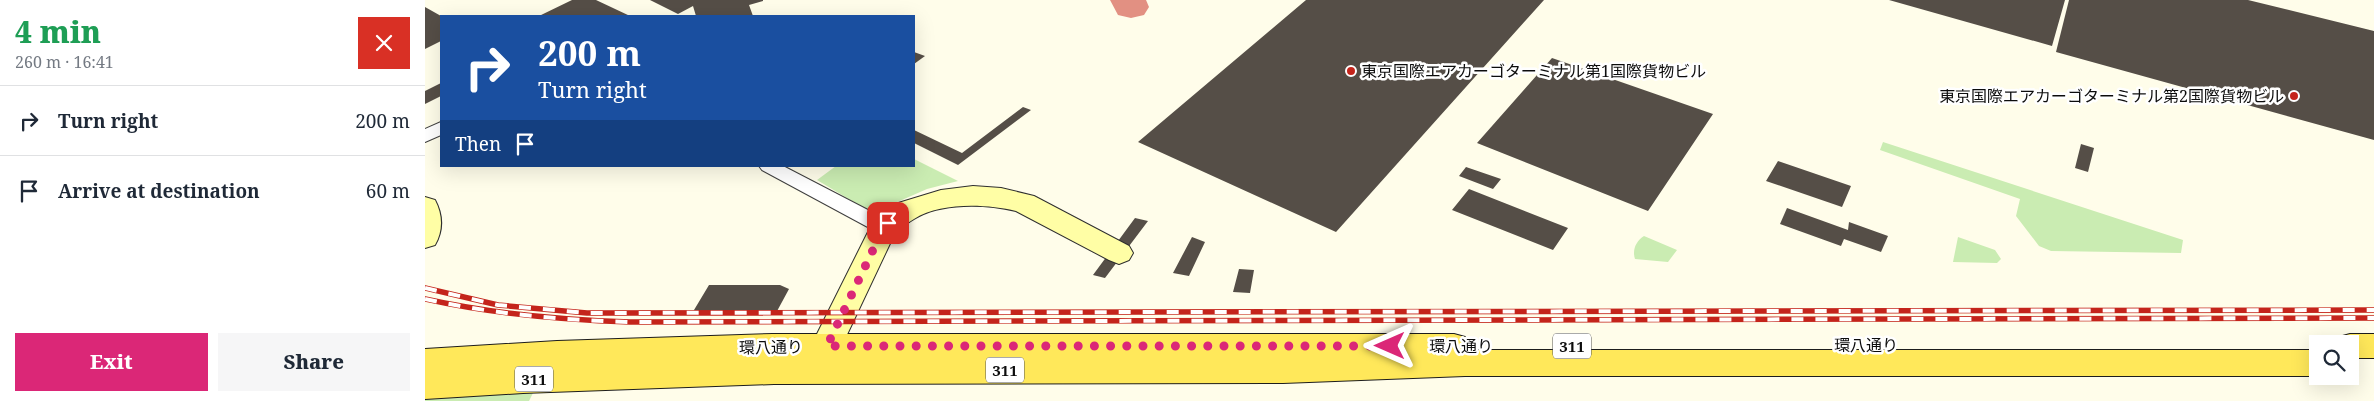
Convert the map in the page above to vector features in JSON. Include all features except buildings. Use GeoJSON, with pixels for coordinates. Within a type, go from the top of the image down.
{"type":"FeatureCollection","features":[{"type":"Feature","properties":{"kind":"main road","name":"環八通り"},"geometry":{"type":"LineString","coordinates":[[425,386],[643,375],[820,359],[2309,346]]}},
{"type":"Feature","properties":{"kind":"main road"},"geometry":{"type":"LineString","coordinates":[[2359,346],[2374,346]]}},
{"type":"Feature","properties":{"kind":"main road","name":"環八通り"},"geometry":{"type":"LineString","coordinates":[[425,362],[634,351],[820,359],[1283,370],[1465,362],[2309,363]]}},
{"type":"Feature","properties":{"kind":"main road"},"geometry":{"type":"LineString","coordinates":[[2359,363],[2374,363]]}},
{"type":"Feature","properties":{"kind":"street"},"geometry":{"type":"LineString","coordinates":[[425,136],[440,128]]}},
{"type":"Feature","properties":{"kind":"street"},"geometry":{"type":"LineString","coordinates":[[770,167],[884,227]]}},
{"type":"Feature","properties":{"kind":"street"},"geometry":{"type":"LineString","coordinates":[[820,359],[884,227],[905,211],[941,200],[973,195],[1001,198],[1024,204],[1119,253]]}},
{"type":"Feature","properties":{"kind":"street"},"geometry":{"type":"LineString","coordinates":[[425,207],[427,225],[425,238]]}},
{"type":"Feature","properties":{"kind":"green space"},"geometry":{"type":"Polygon","coordinates":[[[1883,142],[2183,240],[2181,253],[2051,251],[2039,246],[2016,216],[2020,199],[1880,150],[1883,142]]]}},
{"type":"Feature","properties":{"kind":"green space"},"geometry":{"type":"Polygon","coordinates":[[[915,160],[958,181],[927,189],[879,210],[867,210],[817,180],[835,167],[915,167],[915,160]]]}},
{"type":"Feature","properties":{"kind":"green space"},"geometry":{"type":"Polygon","coordinates":[[[1644,236],[1677,250],[1668,262],[1635,259],[1635,246],[1644,236]]]}},
{"type":"Feature","properties":{"kind":"green space"},"geometry":{"type":"Polygon","coordinates":[[[1958,237],[1995,250],[2001,259],[1997,263],[1953,262],[1958,237]]]}},
{"type":"Feature","properties":{"kind":"green space"},"geometry":{"type":"Polygon","coordinates":[[[533,393],[529,401],[425,401],[425,399],[533,393]]]}},
{"type":"Feature","properties":{"kind":"taxiway"},"geometry":{"type":"LineString","coordinates":[[1128,0],[1131,7]]}},
{"type":"Feature","properties":{"kind":"railway"},"geometry":{"type":"LineString","coordinates":[[425,288],[498,305],[587,313],[2374,310]]}},
{"type":"Feature","properties":{"kind":"railway"},"geometry":{"type":"LineString","coordinates":[[425,299],[476,309],[527,315],[578,320],[630,322],[2374,318]]}},
{"type":"Feature","properties":{"kind":"place","name":"東京国際エアカーゴターミナル第1国際貨物ビル"},"geometry":{"type":"Point","coordinates":[1351,71]}},
{"type":"Feature","properties":{"kind":"place","name":"東京国際エアカーゴターミナル第2国際貨物ビル"},"geometry":{"type":"Point","coordinates":[2294,96]}},
{"type":"Feature","properties":{"kind":"route"},"geometry":{"type":"LineString","coordinates":[[888,223],[884,227],[827,346],[1390,346]]}}]}
